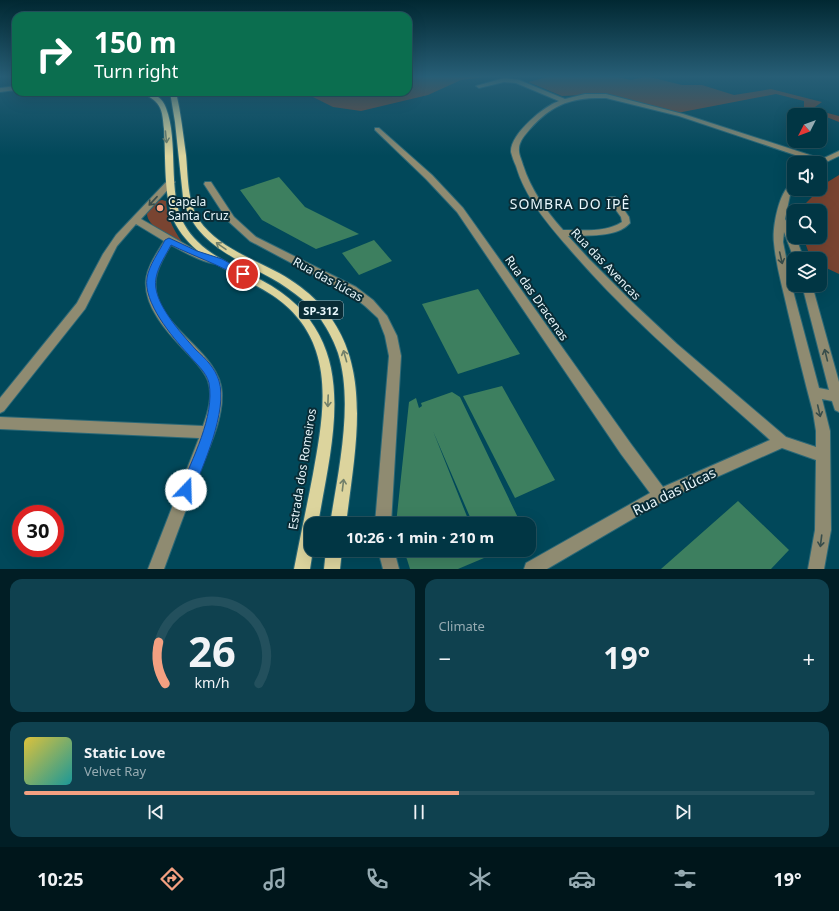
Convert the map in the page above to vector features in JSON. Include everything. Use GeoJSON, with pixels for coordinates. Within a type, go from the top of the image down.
{"type":"FeatureCollection","features":[{"type":"Feature","properties":{"kind":"main road","name":"Estrada dos Romeiros"},"geometry":{"type":"LineString","coordinates":[[161,104],[163,107],[175,214],[180,224],[195,244],[219,262],[267,287],[290,304],[309,325],[323,352],[328,385],[326,431],[302,569]]}},
{"type":"Feature","properties":{"kind":"main road","name":"SP-312"},"geometry":{"type":"LineString","coordinates":[[175,104],[188,200],[190,210],[197,224],[219,245],[292,285],[305,294],[327,317],[342,346],[350,382],[350,403],[346,460],[339,517]]}},
{"type":"Feature","properties":{"kind":"main road"},"geometry":{"type":"LineString","coordinates":[[332,569],[333,557]]}},
{"type":"Feature","properties":{"kind":"street","name":"Rua das Avencas"},"geometry":{"type":"LineString","coordinates":[[558,104],[535,119],[518,139],[516,146],[516,163],[541,210],[560,233],[646,323],[782,442]]}},
{"type":"Feature","properties":{"kind":"street","name":"Rua das Avencas"},"geometry":{"type":"LineString","coordinates":[[636,104],[681,115],[803,156]]}},
{"type":"Feature","properties":{"kind":"street","name":"Rua das Dracenas"},"geometry":{"type":"LineString","coordinates":[[377,129],[429,177],[460,210],[626,449],[660,495]]}},
{"type":"Feature","properties":{"kind":"street"},"geometry":{"type":"LineString","coordinates":[[827,159],[839,153]]}},
{"type":"Feature","properties":{"kind":"street"},"geometry":{"type":"LineString","coordinates":[[0,407],[81,306],[112,246],[171,182]]}},
{"type":"Feature","properties":{"kind":"street","name":"Rua das Iúcas"},"geometry":{"type":"LineString","coordinates":[[208,184],[231,219],[253,239],[352,290],[369,303],[382,316],[391,336],[395,356],[384,517]]}},
{"type":"Feature","properties":{"kind":"street"},"geometry":{"type":"LineString","coordinates":[[787,194],[782,208],[778,242],[823,431],[823,530],[816,569]]}},
{"type":"Feature","properties":{"kind":"street"},"geometry":{"type":"LineString","coordinates":[[560,233],[603,231],[623,226],[626,223],[625,217],[612,199]]}},
{"type":"Feature","properties":{"kind":"street"},"geometry":{"type":"LineString","coordinates":[[781,219],[796,252]]}},
{"type":"Feature","properties":{"kind":"street"},"geometry":{"type":"LineString","coordinates":[[136,220],[194,253],[219,262]]}},
{"type":"Feature","properties":{"kind":"street"},"geometry":{"type":"LineString","coordinates":[[156,569],[208,432],[215,409],[216,395],[214,381],[208,370],[172,329],[156,303],[152,291],[151,278],[169,240]]}},
{"type":"Feature","properties":{"kind":"street"},"geometry":{"type":"LineString","coordinates":[[809,292],[838,402]]}},
{"type":"Feature","properties":{"kind":"street"},"geometry":{"type":"LineString","coordinates":[[814,392],[838,402]]}},
{"type":"Feature","properties":{"kind":"street"},"geometry":{"type":"LineString","coordinates":[[0,423],[208,432]]}},
{"type":"Feature","properties":{"kind":"street"},"geometry":{"type":"LineString","coordinates":[[782,442],[822,455]]}},
{"type":"Feature","properties":{"kind":"street","name":"Rua das Iúcas"},"geometry":{"type":"LineString","coordinates":[[532,569],[660,495],[782,442]]}},
{"type":"Feature","properties":{"kind":"street"},"geometry":{"type":"LineString","coordinates":[[388,557],[391,569]]}},
{"type":"Feature","properties":{"kind":"shaded area"},"geometry":{"type":"Polygon","coordinates":[[[326,104],[392,104],[361,111],[333,107],[326,104]]]}},
{"type":"Feature","properties":{"kind":"shaded area"},"geometry":{"type":"Polygon","coordinates":[[[641,104],[726,104],[677,113],[641,104]]]}},
{"type":"Feature","properties":{"kind":"shaded area"},"geometry":{"type":"Polygon","coordinates":[[[804,104],[820,104],[813,108],[804,108],[804,104]]]}},
{"type":"Feature","properties":{"kind":"shaded area"},"geometry":{"type":"Polygon","coordinates":[[[827,113],[839,116],[839,122],[827,117],[827,113]]]}},
{"type":"Feature","properties":{"kind":"shaded area"},"geometry":{"type":"Polygon","coordinates":[[[839,175],[839,274],[827,268],[827,252],[808,252],[806,244],[827,244],[827,204],[805,204],[813,196],[827,196],[827,182],[839,175]]]}},
{"type":"Feature","properties":{"kind":"shaded area"},"geometry":{"type":"Polygon","coordinates":[[[158,201],[166,201],[172,226],[186,247],[162,233],[151,223],[148,218],[147,213],[158,201]]]}},
{"type":"Feature","properties":{"kind":"building"},"geometry":{"type":"Polygon","coordinates":[[[279,177],[305,207],[359,234],[316,249],[262,220],[240,190],[279,177]]]}},
{"type":"Feature","properties":{"kind":"building"},"geometry":{"type":"Polygon","coordinates":[[[374,240],[392,261],[359,275],[342,253],[374,240]]]}},
{"type":"Feature","properties":{"kind":"building"},"geometry":{"type":"Polygon","coordinates":[[[478,289],[520,354],[458,374],[422,304],[478,289]]]}},
{"type":"Feature","properties":{"kind":"building"},"geometry":{"type":"Polygon","coordinates":[[[502,386],[555,480],[515,498],[463,396],[502,386]]]}},
{"type":"Feature","properties":{"kind":"building"},"geometry":{"type":"Polygon","coordinates":[[[452,392],[460,397],[518,517],[470,517],[433,431],[467,517],[397,517],[409,402],[416,398],[419,408],[422,406],[421,403],[452,392]]]}},
{"type":"Feature","properties":{"kind":"building"},"geometry":{"type":"Polygon","coordinates":[[[738,501],[789,550],[771,569],[661,569],[738,501]]]}},
{"type":"Feature","properties":{"kind":"building"},"geometry":{"type":"Polygon","coordinates":[[[406,557],[484,558],[458,569],[410,569],[406,557]]]}},
{"type":"Feature","properties":{"kind":"place","name":"Capela Santa Cruz"},"geometry":{"type":"Point","coordinates":[160,208]}},
{"type":"Feature","properties":{"kind":"district","name":"SOMBRA DO IPÊ"},"geometry":{"type":"Point","coordinates":[570,203]}},
{"type":"Feature","properties":{"kind":"route"},"geometry":{"type":"LineString","coordinates":[[186,490],[215,409],[216,395],[214,381],[208,370],[172,329],[156,303],[153,296],[151,278],[169,240],[194,253],[219,262],[243,274]]}}]}
